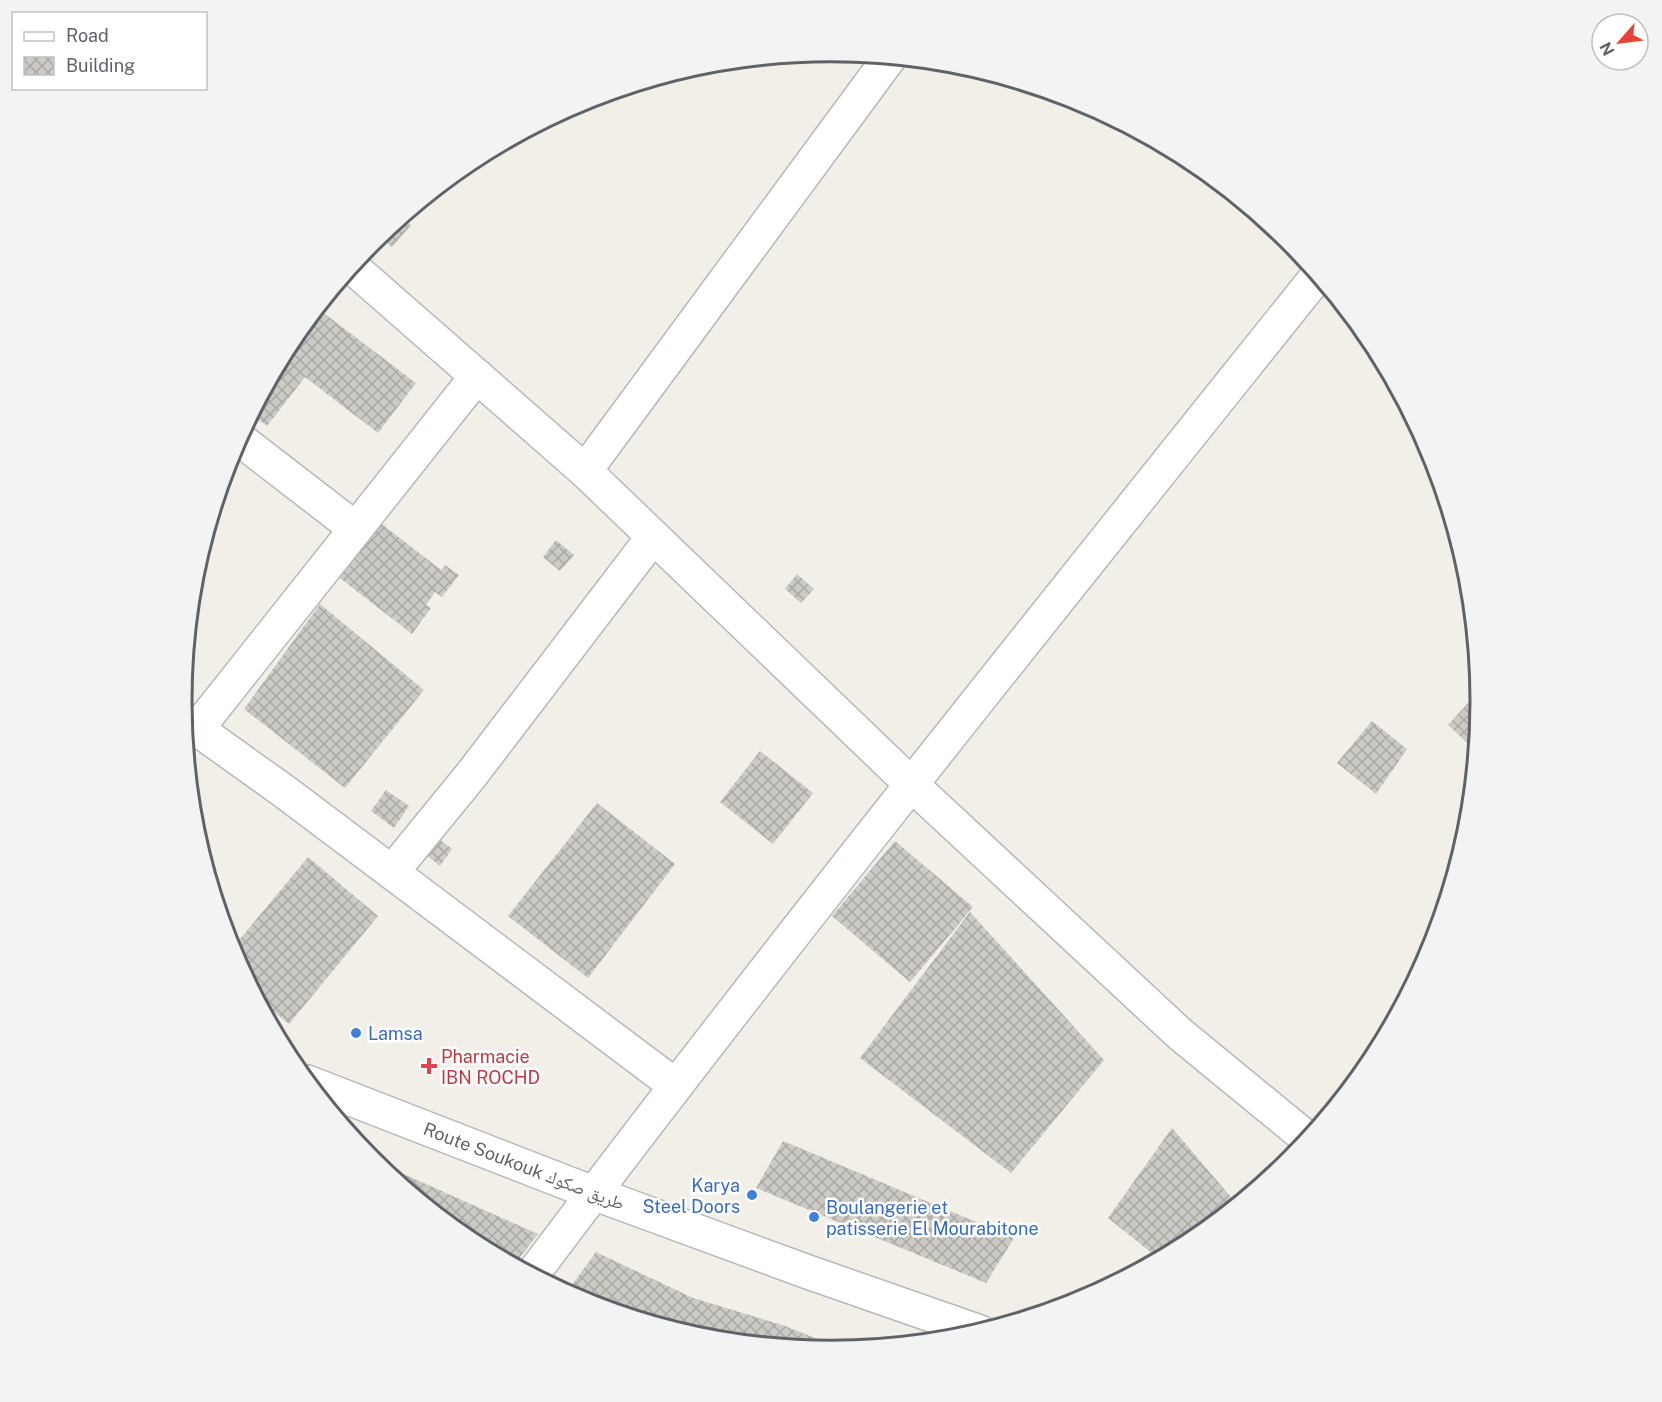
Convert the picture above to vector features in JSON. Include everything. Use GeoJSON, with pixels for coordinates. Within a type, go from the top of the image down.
{"type":"FeatureCollection","features":[{"type":"Feature","properties":{"kind":"street"},"geometry":{"type":"LineString","coordinates":[[585,471],[885,64]]}},
{"type":"Feature","properties":{"kind":"street"},"geometry":{"type":"LineString","coordinates":[[357,271],[585,471],[910,784],[1180,1034],[1302,1134]]}},
{"type":"Feature","properties":{"kind":"street"},"geometry":{"type":"LineString","coordinates":[[537,1269],[910,784],[1313,281]]}},
{"type":"Feature","properties":{"kind":"street"},"geometry":{"type":"LineString","coordinates":[[192,721],[356,529],[477,376]]}},
{"type":"Feature","properties":{"kind":"street"},"geometry":{"type":"LineString","coordinates":[[245,444],[356,529]]}},
{"type":"Feature","properties":{"kind":"street"},"geometry":{"type":"LineString","coordinates":[[393,872],[472,774],[653,537]]}},
{"type":"Feature","properties":{"kind":"street"},"geometry":{"type":"LineString","coordinates":[[193,726],[393,872],[676,1086]]}},
{"type":"Feature","properties":{"kind":"street","name":"Route Soukouk طريق صكوك"},"geometry":{"type":"LineString","coordinates":[[323,1088],[593,1193],[964,1326]]}},
{"type":"Feature","properties":{"kind":"building"},"geometry":{"type":"Polygon","coordinates":[[[407,222],[411,225],[392,247],[386,242],[407,222]]]}},
{"type":"Feature","properties":{"kind":"building"},"geometry":{"type":"Polygon","coordinates":[[[323,313],[416,383],[378,433],[305,377],[267,426],[257,418],[299,346],[323,313]]]}},
{"type":"Feature","properties":{"kind":"building"},"geometry":{"type":"Polygon","coordinates":[[[378,521],[441,570],[445,565],[459,575],[442,597],[435,592],[426,605],[431,608],[412,634],[336,575],[378,521]]]}},
{"type":"Feature","properties":{"kind":"building"},"geometry":{"type":"Polygon","coordinates":[[[556,540],[574,555],[560,571],[543,557],[556,540]]]}},
{"type":"Feature","properties":{"kind":"building"},"geometry":{"type":"Polygon","coordinates":[[[797,574],[814,589],[801,603],[785,589],[797,574]]]}},
{"type":"Feature","properties":{"kind":"building"},"geometry":{"type":"Polygon","coordinates":[[[320,604],[424,690],[345,788],[244,709],[320,604]]]}},
{"type":"Feature","properties":{"kind":"building"},"geometry":{"type":"Polygon","coordinates":[[[1470,701],[1469,744],[1448,725],[1470,701]]]}},
{"type":"Feature","properties":{"kind":"building"},"geometry":{"type":"Polygon","coordinates":[[[1372,721],[1407,749],[1376,794],[1337,763],[1372,721]]]}},
{"type":"Feature","properties":{"kind":"building"},"geometry":{"type":"Polygon","coordinates":[[[760,751],[813,793],[773,844],[720,802],[760,751]]]}},
{"type":"Feature","properties":{"kind":"building"},"geometry":{"type":"Polygon","coordinates":[[[386,790],[409,806],[394,828],[371,811],[386,790]]]}},
{"type":"Feature","properties":{"kind":"building"},"geometry":{"type":"Polygon","coordinates":[[[597,803],[675,864],[588,978],[508,916],[597,803]]]}},
{"type":"Feature","properties":{"kind":"building"},"geometry":{"type":"Polygon","coordinates":[[[438,838],[452,849],[440,866],[426,855],[438,838]]]}},
{"type":"Feature","properties":{"kind":"building"},"geometry":{"type":"Polygon","coordinates":[[[895,841],[973,907],[910,982],[832,916],[895,841]]]}},
{"type":"Feature","properties":{"kind":"building"},"geometry":{"type":"Polygon","coordinates":[[[308,857],[378,916],[289,1024],[270,1009],[238,941],[308,857]]]}},
{"type":"Feature","properties":{"kind":"building"},"geometry":{"type":"Polygon","coordinates":[[[970,912],[1104,1060],[1011,1173],[860,1058],[970,912]]]}},
{"type":"Feature","properties":{"kind":"building"},"geometry":{"type":"Polygon","coordinates":[[[1172,1128],[1232,1198],[1186,1233],[1153,1254],[1108,1218],[1172,1128]]]}},
{"type":"Feature","properties":{"kind":"building"},"geometry":{"type":"Polygon","coordinates":[[[783,1141],[1014,1238],[986,1283],[756,1188],[783,1141]]]}},
{"type":"Feature","properties":{"kind":"building"},"geometry":{"type":"Polygon","coordinates":[[[398,1172],[538,1234],[519,1259],[476,1233],[398,1172]]]}},
{"type":"Feature","properties":{"kind":"building"},"geometry":{"type":"Polygon","coordinates":[[[596,1252],[693,1298],[785,1326],[819,1340],[748,1335],[706,1328],[625,1307],[571,1286],[596,1252]]]}},
{"type":"Feature","properties":{"kind":"place","name":"Lamsa"},"geometry":{"type":"Point","coordinates":[356,1033]}},
{"type":"Feature","properties":{"kind":"place","name":"Pharmacie IBN ROCHD"},"geometry":{"type":"Point","coordinates":[429,1066]}},
{"type":"Feature","properties":{"kind":"place","name":"Karya Steel Doors"},"geometry":{"type":"Point","coordinates":[752,1195]}},
{"type":"Feature","properties":{"kind":"place","name":"Boulangerie et patisserie El Mourabitone"},"geometry":{"type":"Point","coordinates":[814,1217]}}]}
